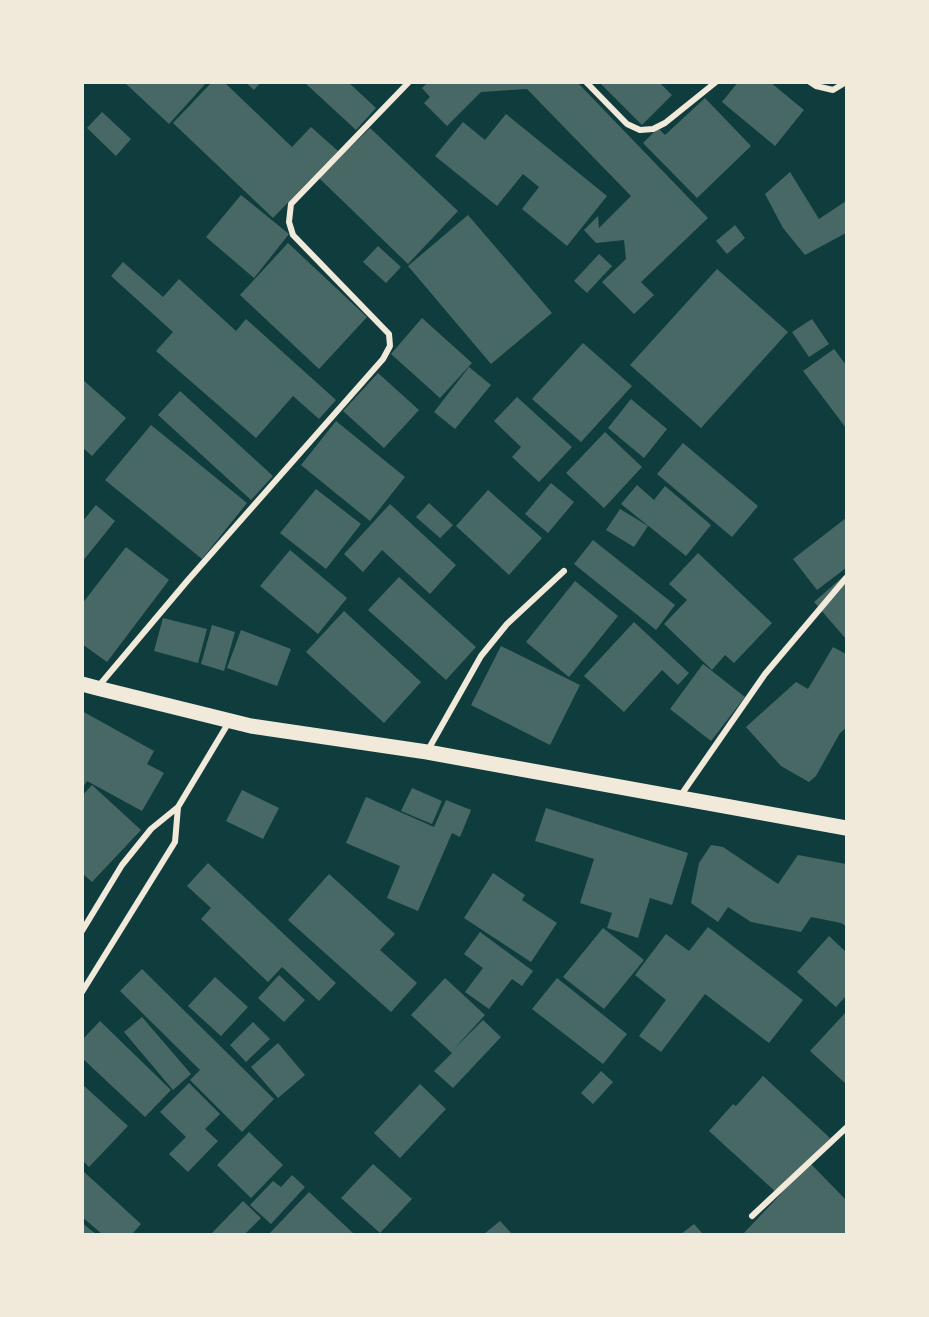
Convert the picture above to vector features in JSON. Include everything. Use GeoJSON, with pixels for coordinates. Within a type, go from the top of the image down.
{"type":"FeatureCollection","features":[{"type":"Feature","properties":{"kind":"main road"},"geometry":{"type":"LineString","coordinates":[[90,686],[251,726],[427,752],[846,828]]}},
{"type":"Feature","properties":{"kind":"street"},"geometry":{"type":"LineString","coordinates":[[90,686],[188,580],[383,359],[390,346],[389,334],[293,235],[289,222],[291,204],[409,82]]}},
{"type":"Feature","properties":{"kind":"street"},"geometry":{"type":"LineString","coordinates":[[586,82],[627,124],[640,130],[652,129],[665,123],[716,82]]}},
{"type":"Feature","properties":{"kind":"street"},"geometry":{"type":"LineString","coordinates":[[810,82],[816,86],[833,90],[846,82]]}},
{"type":"Feature","properties":{"kind":"street"},"geometry":{"type":"LineString","coordinates":[[427,752],[481,656],[507,624],[564,571]]}},
{"type":"Feature","properties":{"kind":"street"},"geometry":{"type":"LineString","coordinates":[[679,798],[765,674],[846,578]]}},
{"type":"Feature","properties":{"kind":"street"},"geometry":{"type":"LineString","coordinates":[[82,931],[122,865],[151,829],[178,807],[229,721]]}},
{"type":"Feature","properties":{"kind":"street"},"geometry":{"type":"LineString","coordinates":[[82,992],[175,842],[178,807]]}},
{"type":"Feature","properties":{"kind":"street"},"geometry":{"type":"LineString","coordinates":[[752,1216],[846,1128]]}},
{"type":"Feature","properties":{"kind":"building"},"geometry":{"type":"Polygon","coordinates":[[[124,82],[207,82],[169,124],[124,82]]]}},
{"type":"Feature","properties":{"kind":"building"},"geometry":{"type":"Polygon","coordinates":[[[212,82],[224,82],[292,147],[311,127],[338,151],[273,218],[173,123],[212,82]]]}},
{"type":"Feature","properties":{"kind":"building"},"geometry":{"type":"Polygon","coordinates":[[[245,82],[261,82],[254,90],[245,82]]]}},
{"type":"Feature","properties":{"kind":"building"},"geometry":{"type":"Polygon","coordinates":[[[304,82],[348,82],[376,108],[356,130],[304,82]]]}},
{"type":"Feature","properties":{"kind":"building"},"geometry":{"type":"Polygon","coordinates":[[[428,82],[577,82],[708,218],[641,282],[654,295],[634,314],[602,282],[626,259],[624,240],[596,243],[584,230],[598,216],[599,228],[631,196],[527,89],[481,92],[447,126],[424,103],[430,97],[422,88],[428,82]]]}},
{"type":"Feature","properties":{"kind":"building"},"geometry":{"type":"Polygon","coordinates":[[[599,82],[659,82],[672,95],[642,125],[599,82]]]}},
{"type":"Feature","properties":{"kind":"building"},"geometry":{"type":"Polygon","coordinates":[[[738,82],[770,82],[804,110],[775,146],[722,102],[738,82]]]}},
{"type":"Feature","properties":{"kind":"building"},"geometry":{"type":"Polygon","coordinates":[[[705,98],[751,146],[697,198],[643,143],[658,128],[665,135],[705,98]]]}},
{"type":"Feature","properties":{"kind":"building"},"geometry":{"type":"Polygon","coordinates":[[[102,112],[131,139],[116,156],[87,128],[102,112]]]}},
{"type":"Feature","properties":{"kind":"building"},"geometry":{"type":"Polygon","coordinates":[[[506,114],[607,196],[567,246],[522,209],[539,187],[523,174],[497,206],[435,156],[463,122],[485,140],[506,114]]]}},
{"type":"Feature","properties":{"kind":"building"},"geometry":{"type":"Polygon","coordinates":[[[370,128],[458,211],[408,264],[319,178],[370,128]]]}},
{"type":"Feature","properties":{"kind":"building"},"geometry":{"type":"Polygon","coordinates":[[[790,172],[819,219],[846,201],[846,233],[805,255],[783,228],[765,194],[790,172]]]}},
{"type":"Feature","properties":{"kind":"building"},"geometry":{"type":"Polygon","coordinates":[[[241,195],[289,234],[254,278],[206,237],[241,195]]]}},
{"type":"Feature","properties":{"kind":"building"},"geometry":{"type":"Polygon","coordinates":[[[468,215],[552,313],[491,364],[408,266],[468,215]]]}},
{"type":"Feature","properties":{"kind":"building"},"geometry":{"type":"Polygon","coordinates":[[[735,225],[745,238],[727,254],[716,241],[735,225]]]}},
{"type":"Feature","properties":{"kind":"building"},"geometry":{"type":"Polygon","coordinates":[[[288,243],[367,317],[319,369],[240,295],[288,243]]]}},
{"type":"Feature","properties":{"kind":"building"},"geometry":{"type":"Polygon","coordinates":[[[378,246],[401,267],[386,283],[363,262],[378,246]]]}},
{"type":"Feature","properties":{"kind":"building"},"geometry":{"type":"Polygon","coordinates":[[[599,254],[612,266],[587,293],[574,281],[599,254]]]}},
{"type":"Feature","properties":{"kind":"building"},"geometry":{"type":"Polygon","coordinates":[[[123,262],[163,297],[179,279],[236,331],[246,319],[336,400],[319,419],[293,396],[256,438],[156,351],[173,332],[111,276],[123,262]]]}},
{"type":"Feature","properties":{"kind":"building"},"geometry":{"type":"Polygon","coordinates":[[[717,269],[788,332],[701,428],[630,365],[717,269]]]}},
{"type":"Feature","properties":{"kind":"building"},"geometry":{"type":"Polygon","coordinates":[[[422,318],[472,363],[440,398],[391,354],[422,318]]]}},
{"type":"Feature","properties":{"kind":"building"},"geometry":{"type":"Polygon","coordinates":[[[812,319],[829,344],[809,357],[792,332],[812,319]]]}},
{"type":"Feature","properties":{"kind":"building"},"geometry":{"type":"Polygon","coordinates":[[[583,343],[632,386],[581,442],[532,399],[583,343]]]}},
{"type":"Feature","properties":{"kind":"building"},"geometry":{"type":"Polygon","coordinates":[[[834,349],[846,365],[846,428],[803,371],[834,349]]]}},
{"type":"Feature","properties":{"kind":"building"},"geometry":{"type":"Polygon","coordinates":[[[469,367],[491,385],[455,429],[434,412],[469,367]]]}},
{"type":"Feature","properties":{"kind":"building"},"geometry":{"type":"Polygon","coordinates":[[[378,373],[419,410],[384,448],[343,411],[378,373]]]}},
{"type":"Feature","properties":{"kind":"building"},"geometry":{"type":"Polygon","coordinates":[[[82,379],[126,418],[92,456],[82,447],[82,379]]]}},
{"type":"Feature","properties":{"kind":"building"},"geometry":{"type":"Polygon","coordinates":[[[180,391],[273,476],[251,500],[158,415],[180,391]]]}},
{"type":"Feature","properties":{"kind":"building"},"geometry":{"type":"Polygon","coordinates":[[[517,397],[572,447],[539,482],[512,457],[521,447],[494,421],[517,397]]]}},
{"type":"Feature","properties":{"kind":"building"},"geometry":{"type":"Polygon","coordinates":[[[631,399],[667,429],[644,458],[608,428],[631,399]]]}},
{"type":"Feature","properties":{"kind":"building"},"geometry":{"type":"Polygon","coordinates":[[[336,421],[405,477],[370,521],[301,465],[336,421]]]}},
{"type":"Feature","properties":{"kind":"building"},"geometry":{"type":"Polygon","coordinates":[[[151,425],[247,503],[202,559],[105,480],[151,425]]]}},
{"type":"Feature","properties":{"kind":"building"},"geometry":{"type":"Polygon","coordinates":[[[605,432],[642,467],[604,508],[566,473],[605,432]]]}},
{"type":"Feature","properties":{"kind":"building"},"geometry":{"type":"Polygon","coordinates":[[[683,443],[758,506],[732,537],[657,474],[683,443]]]}},
{"type":"Feature","properties":{"kind":"building"},"geometry":{"type":"Polygon","coordinates":[[[551,483],[574,502],[548,533],[525,514],[551,483]]]}},
{"type":"Feature","properties":{"kind":"building"},"geometry":{"type":"Polygon","coordinates":[[[637,485],[654,500],[665,486],[711,525],[686,556],[621,504],[637,485]]]}},
{"type":"Feature","properties":{"kind":"building"},"geometry":{"type":"Polygon","coordinates":[[[316,489],[361,524],[326,569],[280,533],[316,489]]]}},
{"type":"Feature","properties":{"kind":"building"},"geometry":{"type":"Polygon","coordinates":[[[488,490],[542,538],[509,575],[456,526],[488,490]]]}},
{"type":"Feature","properties":{"kind":"building"},"geometry":{"type":"Polygon","coordinates":[[[429,503],[453,525],[440,538],[416,517],[429,503]]]}},
{"type":"Feature","properties":{"kind":"building"},"geometry":{"type":"Polygon","coordinates":[[[390,504],[456,565],[430,594],[382,550],[363,572],[344,554],[390,504]]]}},
{"type":"Feature","properties":{"kind":"building"},"geometry":{"type":"Polygon","coordinates":[[[96,505],[115,521],[82,562],[82,522],[96,505]]]}},
{"type":"Feature","properties":{"kind":"building"},"geometry":{"type":"Polygon","coordinates":[[[620,509],[648,526],[634,547],[606,530],[620,509]]]}},
{"type":"Feature","properties":{"kind":"building"},"geometry":{"type":"Polygon","coordinates":[[[846,518],[846,568],[817,590],[793,559],[846,518]]]}},
{"type":"Feature","properties":{"kind":"building"},"geometry":{"type":"Polygon","coordinates":[[[593,540],[675,605],[656,630],[574,564],[593,540]]]}},
{"type":"Feature","properties":{"kind":"building"},"geometry":{"type":"Polygon","coordinates":[[[126,547],[169,580],[107,662],[82,644],[82,604],[126,547]]]}},
{"type":"Feature","properties":{"kind":"building"},"geometry":{"type":"Polygon","coordinates":[[[290,550],[347,598],[318,634],[260,586],[290,550]]]}},
{"type":"Feature","properties":{"kind":"building"},"geometry":{"type":"Polygon","coordinates":[[[698,553],[772,623],[734,663],[725,655],[712,670],[664,624],[687,600],[669,584],[698,553]]]}},
{"type":"Feature","properties":{"kind":"building"},"geometry":{"type":"Polygon","coordinates":[[[846,574],[846,639],[814,602],[846,574]]]}},
{"type":"Feature","properties":{"kind":"building"},"geometry":{"type":"Polygon","coordinates":[[[399,577],[476,647],[446,680],[368,610],[399,577]]]}},
{"type":"Feature","properties":{"kind":"building"},"geometry":{"type":"Polygon","coordinates":[[[575,581],[618,616],[569,677],[526,642],[575,581]]]}},
{"type":"Feature","properties":{"kind":"building"},"geometry":{"type":"Polygon","coordinates":[[[344,611],[421,682],[384,723],[306,652],[344,611]]]}},
{"type":"Feature","properties":{"kind":"building"},"geometry":{"type":"Polygon","coordinates":[[[163,618],[207,629],[198,663],[154,651],[163,618]]]}},
{"type":"Feature","properties":{"kind":"building"},"geometry":{"type":"Polygon","coordinates":[[[634,622],[689,673],[678,685],[662,670],[624,712],[584,676],[634,622]]]}},
{"type":"Feature","properties":{"kind":"building"},"geometry":{"type":"Polygon","coordinates":[[[212,625],[235,632],[224,671],[201,664],[212,625]]]}},
{"type":"Feature","properties":{"kind":"building"},"geometry":{"type":"Polygon","coordinates":[[[241,630],[291,649],[277,686],[227,668],[241,630]]]}},
{"type":"Feature","properties":{"kind":"building"},"geometry":{"type":"Polygon","coordinates":[[[501,646],[580,685],[550,745],[471,705],[501,646]]]}},
{"type":"Feature","properties":{"kind":"building"},"geometry":{"type":"Polygon","coordinates":[[[833,647],[846,654],[846,728],[840,733],[816,776],[809,782],[781,766],[746,727],[796,682],[808,689],[833,647]]]}},
{"type":"Feature","properties":{"kind":"building"},"geometry":{"type":"Polygon","coordinates":[[[703,664],[745,697],[711,741],[670,709],[703,664]]]}},
{"type":"Feature","properties":{"kind":"building"},"geometry":{"type":"Polygon","coordinates":[[[82,711],[154,751],[147,764],[164,773],[142,811],[87,781],[82,789],[82,711]]]}},
{"type":"Feature","properties":{"kind":"building"},"geometry":{"type":"Polygon","coordinates":[[[92,785],[141,830],[92,882],[82,873],[82,796],[92,785]]]}},
{"type":"Feature","properties":{"kind":"building"},"geometry":{"type":"Polygon","coordinates":[[[412,788],[442,801],[432,824],[401,811],[412,788]]]}},
{"type":"Feature","properties":{"kind":"building"},"geometry":{"type":"Polygon","coordinates":[[[242,790],[279,808],[263,839],[226,821],[242,790]]]}},
{"type":"Feature","properties":{"kind":"building"},"geometry":{"type":"Polygon","coordinates":[[[366,797],[434,827],[446,800],[471,810],[460,837],[452,833],[418,911],[387,898],[400,866],[346,843],[366,797]]]}},
{"type":"Feature","properties":{"kind":"building"},"geometry":{"type":"Polygon","coordinates":[[[546,808],[688,853],[672,905],[650,898],[638,938],[607,928],[612,913],[580,903],[594,859],[535,841],[546,808]]]}},
{"type":"Feature","properties":{"kind":"building"},"geometry":{"type":"Polygon","coordinates":[[[711,845],[723,847],[778,884],[798,855],[846,864],[846,926],[811,917],[801,932],[751,922],[728,907],[718,922],[691,903],[699,863],[711,845]]]}},
{"type":"Feature","properties":{"kind":"building"},"geometry":{"type":"Polygon","coordinates":[[[208,863],[336,983],[319,1001],[282,967],[268,982],[201,919],[211,908],[187,886],[208,863]]]}},
{"type":"Feature","properties":{"kind":"building"},"geometry":{"type":"Polygon","coordinates":[[[493,873],[525,895],[522,900],[557,923],[531,962],[464,918],[493,873]]]}},
{"type":"Feature","properties":{"kind":"building"},"geometry":{"type":"Polygon","coordinates":[[[329,874],[395,934],[380,950],[417,983],[391,1012],[288,920],[329,874]]]}},
{"type":"Feature","properties":{"kind":"building"},"geometry":{"type":"Polygon","coordinates":[[[708,927],[803,1000],[769,1043],[705,994],[661,1052],[639,1036],[666,1000],[635,975],[666,934],[689,951],[708,927]]]}},
{"type":"Feature","properties":{"kind":"building"},"geometry":{"type":"Polygon","coordinates":[[[603,928],[644,960],[604,1009],[563,977],[603,928]]]}},
{"type":"Feature","properties":{"kind":"building"},"geometry":{"type":"Polygon","coordinates":[[[480,932],[533,971],[522,986],[512,979],[489,1009],[465,992],[483,968],[464,954],[480,932]]]}},
{"type":"Feature","properties":{"kind":"building"},"geometry":{"type":"Polygon","coordinates":[[[829,936],[846,952],[846,996],[836,1007],[797,972],[829,936]]]}},
{"type":"Feature","properties":{"kind":"building"},"geometry":{"type":"Polygon","coordinates":[[[142,969],[274,1099],[242,1132],[190,1080],[200,1070],[120,991],[142,969]]]}},
{"type":"Feature","properties":{"kind":"building"},"geometry":{"type":"Polygon","coordinates":[[[279,975],[305,1000],[284,1022],[258,998],[279,975]]]}},
{"type":"Feature","properties":{"kind":"building"},"geometry":{"type":"Polygon","coordinates":[[[215,977],[248,1007],[221,1036],[188,1006],[215,977]]]}},
{"type":"Feature","properties":{"kind":"building"},"geometry":{"type":"Polygon","coordinates":[[[445,978],[485,1015],[453,1050],[483,1020],[501,1037],[453,1088],[434,1071],[452,1053],[411,1015],[445,978]]]}},
{"type":"Feature","properties":{"kind":"building"},"geometry":{"type":"Polygon","coordinates":[[[557,978],[627,1034],[603,1064],[532,1009],[557,978]]]}},
{"type":"Feature","properties":{"kind":"building"},"geometry":{"type":"Polygon","coordinates":[[[846,1012],[846,1084],[810,1051],[846,1012]]]}},
{"type":"Feature","properties":{"kind":"building"},"geometry":{"type":"Polygon","coordinates":[[[142,1017],[191,1074],[173,1090],[124,1032],[142,1017]]]}},
{"type":"Feature","properties":{"kind":"building"},"geometry":{"type":"Polygon","coordinates":[[[100,1021],[171,1090],[145,1117],[82,1058],[82,1040],[100,1021]]]}},
{"type":"Feature","properties":{"kind":"building"},"geometry":{"type":"Polygon","coordinates":[[[253,1022],[270,1039],[246,1062],[230,1045],[253,1022]]]}},
{"type":"Feature","properties":{"kind":"building"},"geometry":{"type":"Polygon","coordinates":[[[278,1043],[305,1075],[278,1098],[251,1067],[278,1043]]]}},
{"type":"Feature","properties":{"kind":"building"},"geometry":{"type":"Polygon","coordinates":[[[601,1071],[613,1082],[593,1104],[581,1093],[601,1071]]]}},
{"type":"Feature","properties":{"kind":"building"},"geometry":{"type":"Polygon","coordinates":[[[763,1076],[830,1138],[778,1194],[709,1131],[763,1076]]]}},
{"type":"Feature","properties":{"kind":"building"},"geometry":{"type":"Polygon","coordinates":[[[189,1083],[220,1114],[205,1129],[218,1141],[188,1172],[169,1154],[186,1137],[160,1112],[189,1083]]]}},
{"type":"Feature","properties":{"kind":"building"},"geometry":{"type":"Polygon","coordinates":[[[82,1084],[128,1126],[89,1167],[82,1160],[82,1084]]]}},
{"type":"Feature","properties":{"kind":"building"},"geometry":{"type":"Polygon","coordinates":[[[420,1084],[446,1109],[400,1158],[374,1133],[420,1084]]]}},
{"type":"Feature","properties":{"kind":"building"},"geometry":{"type":"Polygon","coordinates":[[[249,1132],[283,1165],[251,1198],[217,1165],[249,1132]]]}},
{"type":"Feature","properties":{"kind":"building"},"geometry":{"type":"Polygon","coordinates":[[[810,1163],[846,1200],[846,1234],[743,1234],[810,1163]]]}},
{"type":"Feature","properties":{"kind":"building"},"geometry":{"type":"Polygon","coordinates":[[[373,1164],[412,1199],[380,1233],[341,1198],[373,1164]]]}},
{"type":"Feature","properties":{"kind":"building"},"geometry":{"type":"Polygon","coordinates":[[[82,1170],[141,1224],[132,1234],[102,1234],[82,1217],[82,1170]]]}},
{"type":"Feature","properties":{"kind":"building"},"geometry":{"type":"Polygon","coordinates":[[[292,1175],[305,1187],[271,1224],[250,1205],[273,1181],[281,1187],[292,1175]]]}},
{"type":"Feature","properties":{"kind":"building"},"geometry":{"type":"Polygon","coordinates":[[[309,1192],[354,1234],[269,1234],[309,1192]]]}},
{"type":"Feature","properties":{"kind":"building"},"geometry":{"type":"Polygon","coordinates":[[[243,1201],[261,1218],[245,1234],[211,1234],[243,1201]]]}},
{"type":"Feature","properties":{"kind":"building"},"geometry":{"type":"Polygon","coordinates":[[[500,1221],[512,1234],[484,1234],[500,1221]]]}},
{"type":"Feature","properties":{"kind":"building"},"geometry":{"type":"Polygon","coordinates":[[[82,1223],[96,1234],[82,1234],[82,1223]]]}},
{"type":"Feature","properties":{"kind":"building"},"geometry":{"type":"Polygon","coordinates":[[[694,1224],[703,1234],[681,1234],[694,1224]]]}}]}
